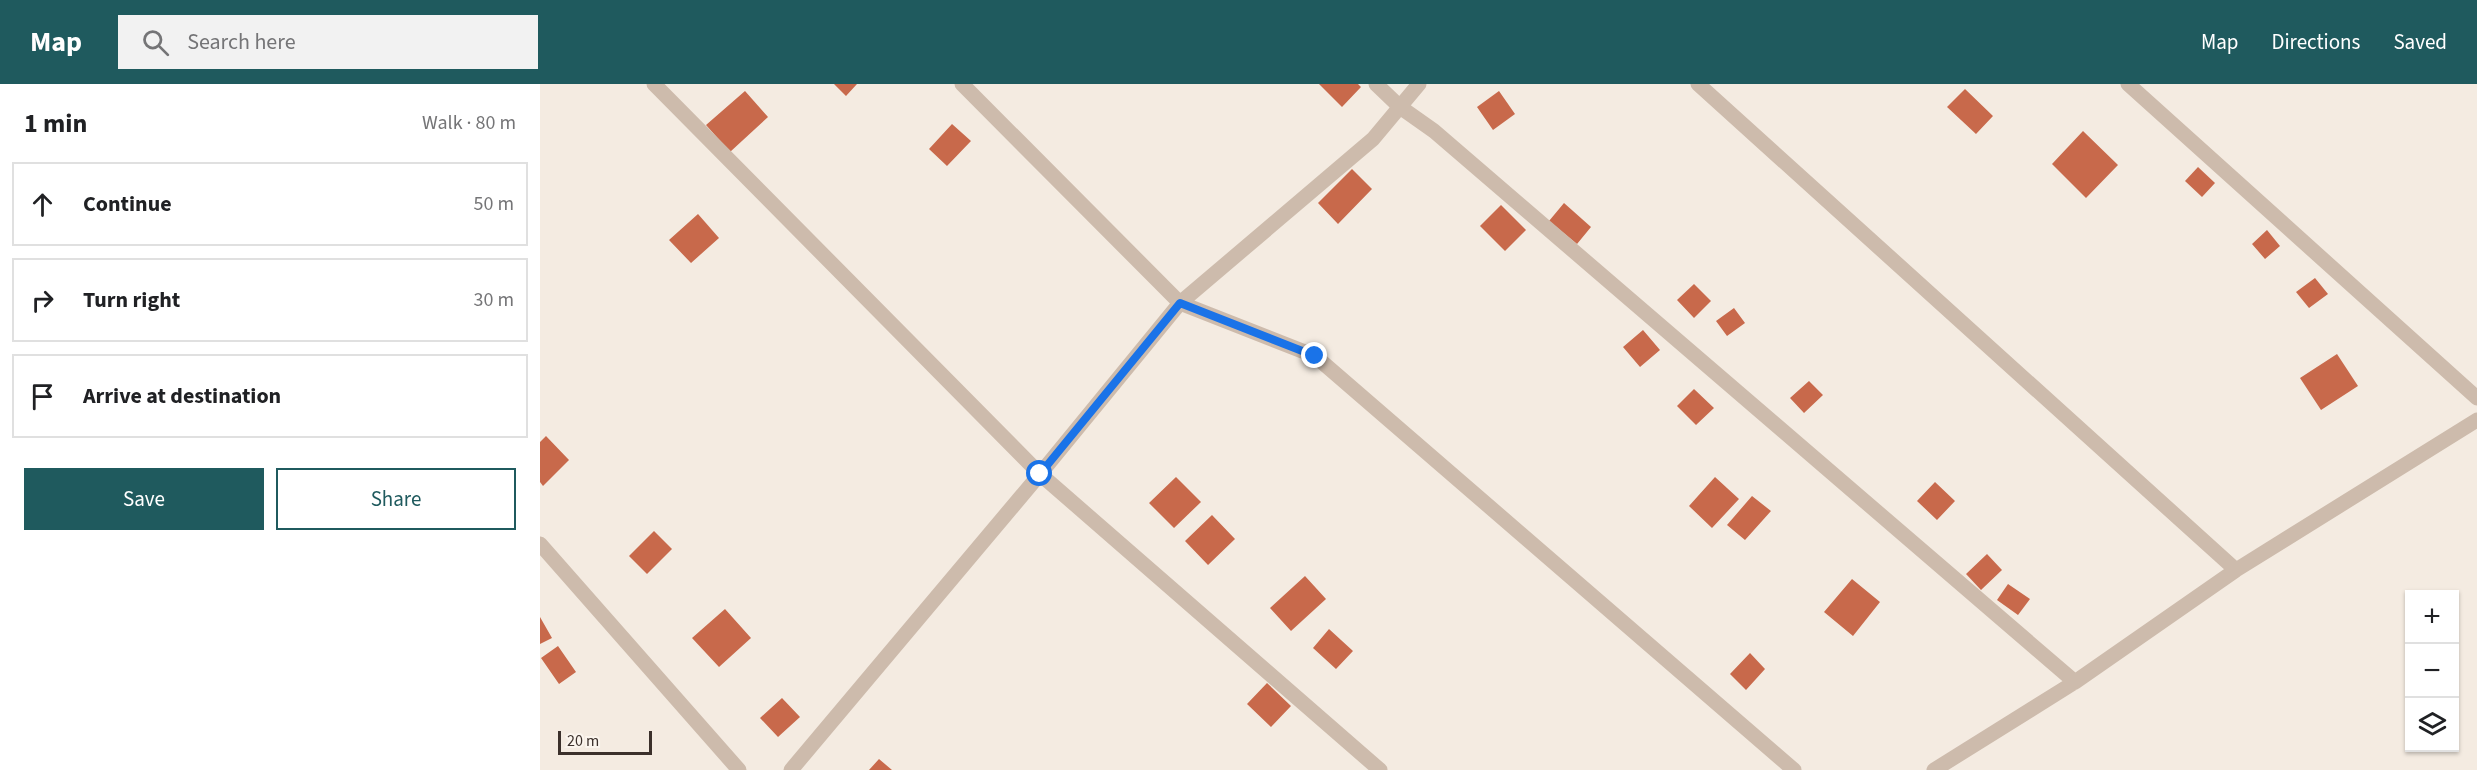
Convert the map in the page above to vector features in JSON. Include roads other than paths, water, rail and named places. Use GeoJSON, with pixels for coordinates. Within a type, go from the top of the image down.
{"type":"FeatureCollection","features":[{"type":"Feature","properties":{"kind":"street"},"geometry":{"type":"LineString","coordinates":[[654,84],[1040,474],[1380,770]]}},
{"type":"Feature","properties":{"kind":"street"},"geometry":{"type":"LineString","coordinates":[[962,84],[1180,303],[1315,356],[1794,770]]}},
{"type":"Feature","properties":{"kind":"street"},"geometry":{"type":"LineString","coordinates":[[1376,84],[1400,107],[1452,147],[2075,682]]}},
{"type":"Feature","properties":{"kind":"street"},"geometry":{"type":"LineString","coordinates":[[791,770],[1040,474],[1180,303],[1373,139],[1419,84]]}},
{"type":"Feature","properties":{"kind":"street"},"geometry":{"type":"LineString","coordinates":[[1698,84],[2236,570]]}},
{"type":"Feature","properties":{"kind":"street"},"geometry":{"type":"LineString","coordinates":[[2128,84],[2477,398]]}},
{"type":"Feature","properties":{"kind":"street"},"geometry":{"type":"LineString","coordinates":[[1934,770],[2075,682],[2236,570],[2477,420]]}},
{"type":"Feature","properties":{"kind":"street"},"geometry":{"type":"LineString","coordinates":[[540,544],[739,770]]}}]}
